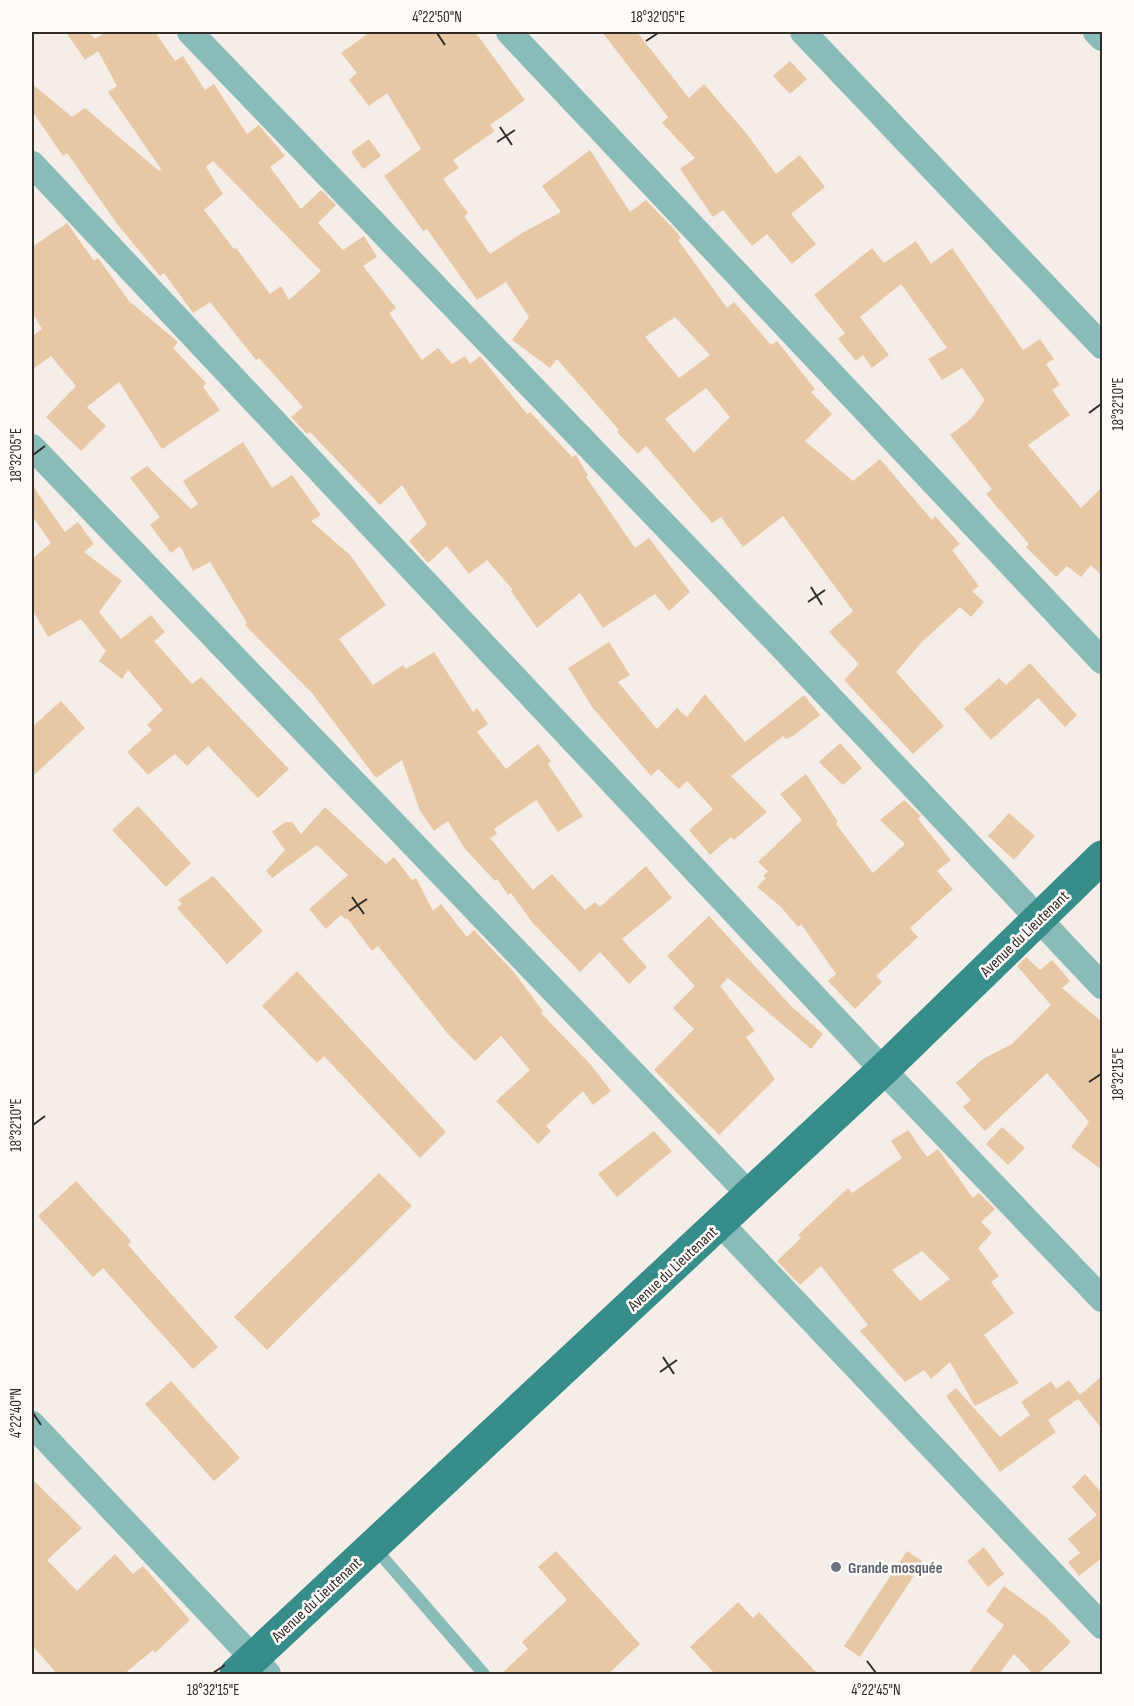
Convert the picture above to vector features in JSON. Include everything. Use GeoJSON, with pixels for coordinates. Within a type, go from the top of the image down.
{"type":"FeatureCollection","features":[{"type":"Feature","properties":{"kind":"main road","name":"Avenue du Lieutenant"},"geometry":{"type":"LineString","coordinates":[[252,1669],[373,1546],[883,1070],[1102,857]]}},
{"type":"Feature","properties":{"kind":"street"},"geometry":{"type":"LineString","coordinates":[[190,32],[768,633],[1102,986]]}},
{"type":"Feature","properties":{"kind":"street"},"geometry":{"type":"LineString","coordinates":[[509,32],[1102,661]]}},
{"type":"Feature","properties":{"kind":"street"},"geometry":{"type":"LineString","coordinates":[[803,32],[1102,346]]}},
{"type":"Feature","properties":{"kind":"street"},"geometry":{"type":"LineString","coordinates":[[1096,32],[1102,38]]}},
{"type":"Feature","properties":{"kind":"street"},"geometry":{"type":"LineString","coordinates":[[32,164],[883,1070],[1102,1299]]}},
{"type":"Feature","properties":{"kind":"street"},"geometry":{"type":"LineString","coordinates":[[32,447],[749,1194]]}},
{"type":"Feature","properties":{"kind":"street"},"geometry":{"type":"LineString","coordinates":[[720,1223],[1102,1626]]}},
{"type":"Feature","properties":{"kind":"street"},"geometry":{"type":"LineString","coordinates":[[32,1424],[252,1669]]}},
{"type":"Feature","properties":{"kind":"lane"},"geometry":{"type":"LineString","coordinates":[[373,1546],[484,1674]]}},
{"type":"Feature","properties":{"kind":"building"},"geometry":{"type":"Polygon","coordinates":[[[66,32],[89,32],[95,39],[105,32],[155,32],[175,61],[183,56],[205,90],[214,84],[247,134],[259,125],[285,156],[270,167],[301,209],[321,190],[336,205],[318,223],[343,250],[364,236],[377,257],[363,266],[396,308],[389,313],[422,360],[438,348],[452,364],[465,356],[470,364],[480,356],[527,414],[530,412],[572,457],[576,455],[588,476],[586,477],[635,548],[649,538],[690,592],[669,611],[655,594],[603,628],[580,593],[537,628],[511,591],[513,590],[487,560],[469,574],[447,546],[428,563],[409,541],[427,524],[402,485],[380,505],[310,432],[307,434],[291,417],[303,407],[259,358],[256,360],[210,302],[193,313],[164,273],[160,276],[118,225],[67,153],[63,156],[32,111],[32,84],[72,117],[85,108],[159,171],[161,169],[108,92],[117,86],[98,51],[85,60],[66,32]],[[213,161],[206,167],[223,194],[204,210],[270,294],[281,286],[289,300],[321,271],[213,161]]]}},
{"type":"Feature","properties":{"kind":"building"},"geometry":{"type":"Polygon","coordinates":[[[370,32],[475,32],[525,100],[490,125],[495,131],[453,160],[459,168],[443,179],[468,213],[464,216],[490,254],[561,212],[542,186],[590,150],[630,212],[646,200],[681,238],[678,240],[727,308],[734,302],[771,345],[777,341],[815,389],[811,392],[832,414],[805,441],[853,481],[880,459],[932,520],[935,516],[960,544],[952,550],[979,586],[972,591],[984,602],[971,617],[960,607],[922,642],[896,672],[944,726],[913,754],[844,680],[859,664],[829,632],[853,611],[783,516],[743,547],[721,517],[712,523],[646,446],[638,454],[557,359],[550,368],[512,340],[529,317],[506,282],[477,300],[427,229],[423,231],[384,176],[421,149],[387,93],[369,106],[349,80],[357,73],[341,53],[370,32]],[[675,317],[645,337],[679,378],[710,355],[675,317]],[[706,388],[665,419],[694,453],[730,417],[706,388]]]}},
{"type":"Feature","properties":{"kind":"building"},"geometry":{"type":"Polygon","coordinates":[[[602,32],[637,32],[689,98],[704,84],[746,133],[776,174],[800,155],[825,187],[791,214],[816,244],[792,264],[767,234],[752,246],[723,210],[713,217],[680,169],[695,158],[662,123],[668,117],[602,32]]]}},
{"type":"Feature","properties":{"kind":"building"},"geometry":{"type":"Polygon","coordinates":[[[790,61],[807,79],[790,94],[773,76],[790,61]]]}},
{"type":"Feature","properties":{"kind":"building"},"geometry":{"type":"Polygon","coordinates":[[[369,139],[381,156],[363,169],[351,152],[369,139]]]}},
{"type":"Feature","properties":{"kind":"building"},"geometry":{"type":"Polygon","coordinates":[[[67,223],[94,261],[98,258],[129,301],[178,342],[173,348],[206,383],[203,387],[220,410],[162,449],[119,382],[87,407],[106,426],[81,451],[46,417],[76,386],[51,356],[32,370],[32,336],[42,329],[32,312],[32,247],[67,223]]]}},
{"type":"Feature","properties":{"kind":"building"},"geometry":{"type":"Polygon","coordinates":[[[916,241],[931,264],[952,248],[1023,350],[1040,339],[1054,359],[1046,364],[1060,385],[1052,390],[1070,415],[1028,445],[1081,508],[1102,487],[1102,576],[1091,565],[1081,577],[1067,566],[1056,577],[1026,547],[1029,544],[986,494],[992,489],[950,435],[971,419],[985,400],[962,368],[942,380],[928,359],[947,348],[901,284],[860,317],[889,355],[872,368],[863,355],[856,361],[838,339],[845,333],[814,295],[872,248],[884,263],[916,241]]]}},
{"type":"Feature","properties":{"kind":"building"},"geometry":{"type":"Polygon","coordinates":[[[243,442],[272,488],[292,475],[321,515],[311,521],[350,555],[386,605],[339,639],[373,685],[403,665],[406,669],[434,652],[473,712],[477,708],[488,724],[477,732],[506,769],[538,744],[551,761],[548,764],[583,816],[558,832],[536,800],[494,829],[497,834],[490,838],[533,890],[552,874],[585,910],[595,902],[600,907],[646,866],[672,898],[622,939],[647,967],[629,984],[600,952],[580,972],[532,922],[511,893],[508,895],[497,879],[495,881],[465,849],[448,821],[434,831],[420,811],[402,760],[376,778],[312,693],[245,625],[247,623],[210,562],[193,571],[180,546],[171,553],[150,525],[160,517],[130,478],[147,466],[191,509],[198,504],[183,481],[243,442]]]}},
{"type":"Feature","properties":{"kind":"building"},"geometry":{"type":"Polygon","coordinates":[[[32,485],[65,532],[78,522],[94,544],[84,552],[122,581],[99,612],[121,639],[151,615],[165,632],[154,641],[192,684],[201,677],[289,769],[258,798],[208,746],[187,766],[175,754],[148,775],[127,752],[152,730],[147,725],[163,710],[128,670],[122,679],[99,661],[106,651],[81,619],[48,637],[32,609],[32,559],[51,543],[32,516],[32,485]]]}},
{"type":"Feature","properties":{"kind":"building"},"geometry":{"type":"Polygon","coordinates":[[[609,642],[630,675],[618,682],[657,729],[677,708],[687,717],[705,694],[745,742],[804,695],[820,715],[793,736],[786,739],[783,736],[731,776],[767,812],[734,840],[731,837],[710,855],[689,830],[713,809],[687,781],[679,789],[658,769],[651,776],[592,707],[568,668],[609,642]]]}},
{"type":"Feature","properties":{"kind":"building"},"geometry":{"type":"Polygon","coordinates":[[[1030,663],[1077,715],[1065,727],[1038,698],[991,740],[964,709],[999,678],[1006,685],[1030,663]]]}},
{"type":"Feature","properties":{"kind":"building"},"geometry":{"type":"Polygon","coordinates":[[[61,701],[85,728],[32,777],[32,727],[61,701]]]}},
{"type":"Feature","properties":{"kind":"building"},"geometry":{"type":"Polygon","coordinates":[[[840,743],[862,768],[843,785],[819,762],[840,743]]]}},
{"type":"Feature","properties":{"kind":"building"},"geometry":{"type":"Polygon","coordinates":[[[806,774],[838,822],[836,824],[873,873],[905,844],[880,820],[904,800],[921,816],[918,819],[951,860],[937,871],[953,889],[910,928],[918,937],[876,976],[882,982],[855,1009],[828,981],[836,974],[801,924],[798,927],[780,906],[757,887],[766,878],[763,876],[768,871],[758,862],[802,820],[780,794],[806,774]]]}},
{"type":"Feature","properties":{"kind":"building"},"geometry":{"type":"Polygon","coordinates":[[[138,806],[191,863],[166,887],[112,830],[138,806]]]}},
{"type":"Feature","properties":{"kind":"building"},"geometry":{"type":"Polygon","coordinates":[[[325,807],[386,864],[394,857],[412,880],[416,878],[433,911],[441,904],[467,937],[474,930],[512,970],[543,1011],[541,1013],[591,1065],[611,1091],[593,1105],[583,1091],[546,1126],[551,1131],[538,1144],[496,1101],[530,1070],[501,1036],[475,1061],[448,1034],[378,946],[372,951],[347,918],[341,915],[326,929],[309,909],[348,875],[317,845],[272,878],[266,871],[285,850],[272,832],[285,822],[292,822],[301,834],[325,807]]]}},
{"type":"Feature","properties":{"kind":"building"},"geometry":{"type":"Polygon","coordinates":[[[1009,813],[1035,836],[1014,860],[988,836],[1009,813]]]}},
{"type":"Feature","properties":{"kind":"building"},"geometry":{"type":"Polygon","coordinates":[[[213,876],[263,931],[227,964],[177,908],[182,904],[178,900],[213,876]]]}},
{"type":"Feature","properties":{"kind":"building"},"geometry":{"type":"Polygon","coordinates":[[[709,916],[791,1006],[823,1034],[811,1049],[728,978],[720,986],[755,1031],[746,1037],[775,1079],[719,1135],[654,1070],[694,1029],[673,1008],[695,986],[667,956],[709,916]]]}},
{"type":"Feature","properties":{"kind":"building"},"geometry":{"type":"Polygon","coordinates":[[[1026,957],[1040,970],[1052,960],[1070,981],[1062,988],[1102,1022],[1102,1170],[1071,1147],[1089,1122],[1047,1073],[985,1131],[963,1107],[971,1100],[956,1083],[983,1059],[1012,1044],[1051,1005],[1017,966],[1026,957]]]}},
{"type":"Feature","properties":{"kind":"building"},"geometry":{"type":"Polygon","coordinates":[[[297,971],[446,1132],[420,1158],[324,1056],[317,1063],[262,1006],[297,971]]]}},
{"type":"Feature","properties":{"kind":"building"},"geometry":{"type":"Polygon","coordinates":[[[1002,1127],[1025,1148],[1008,1165],[986,1144],[1002,1127]]]}},
{"type":"Feature","properties":{"kind":"building"},"geometry":{"type":"Polygon","coordinates":[[[908,1130],[927,1157],[938,1149],[973,1198],[979,1193],[995,1209],[981,1222],[992,1233],[978,1248],[999,1276],[991,1282],[1014,1313],[984,1335],[1019,1383],[975,1406],[950,1362],[931,1379],[924,1370],[905,1382],[860,1331],[868,1325],[821,1266],[800,1285],[777,1261],[801,1238],[798,1235],[848,1188],[852,1193],[902,1158],[891,1141],[908,1130]],[[922,1251],[892,1270],[920,1301],[950,1279],[922,1251]]]}},
{"type":"Feature","properties":{"kind":"building"},"geometry":{"type":"Polygon","coordinates":[[[654,1131],[672,1151],[617,1197],[598,1174],[654,1131]]]}},
{"type":"Feature","properties":{"kind":"building"},"geometry":{"type":"Polygon","coordinates":[[[379,1173],[412,1206],[267,1350],[234,1317],[379,1173]]]}},
{"type":"Feature","properties":{"kind":"building"},"geometry":{"type":"Polygon","coordinates":[[[76,1181],[131,1241],[128,1245],[218,1347],[193,1369],[103,1268],[93,1277],[38,1216],[76,1181]]]}},
{"type":"Feature","properties":{"kind":"building"},"geometry":{"type":"Polygon","coordinates":[[[1102,1376],[1102,1429],[1078,1399],[1048,1420],[1056,1432],[1000,1472],[946,1396],[956,1388],[1000,1437],[1030,1415],[1021,1402],[1051,1381],[1056,1389],[1069,1380],[1080,1395],[1102,1376]]]}},
{"type":"Feature","properties":{"kind":"building"},"geometry":{"type":"Polygon","coordinates":[[[171,1381],[240,1458],[214,1481],[145,1404],[171,1381]]]}},
{"type":"Feature","properties":{"kind":"building"},"geometry":{"type":"Polygon","coordinates":[[[1085,1474],[1102,1493],[1102,1558],[1079,1576],[1068,1562],[1080,1553],[1068,1539],[1097,1515],[1072,1487],[1085,1474]]]}},
{"type":"Feature","properties":{"kind":"building"},"geometry":{"type":"Polygon","coordinates":[[[32,1479],[82,1528],[47,1560],[77,1591],[115,1554],[133,1574],[143,1566],[190,1620],[155,1653],[153,1650],[124,1674],[57,1674],[32,1645],[32,1479]]]}},
{"type":"Feature","properties":{"kind":"building"},"geometry":{"type":"Polygon","coordinates":[[[984,1547],[1004,1574],[988,1587],[967,1561],[984,1547]]]}},
{"type":"Feature","properties":{"kind":"building"},"geometry":{"type":"Polygon","coordinates":[[[556,1551],[640,1644],[608,1674],[501,1674],[528,1649],[522,1642],[567,1600],[538,1567],[556,1551]]]}},
{"type":"Feature","properties":{"kind":"building"},"geometry":{"type":"Polygon","coordinates":[[[907,1551],[923,1562],[860,1657],[844,1646],[907,1551]]]}},
{"type":"Feature","properties":{"kind":"building"},"geometry":{"type":"Polygon","coordinates":[[[1004,1586],[1047,1618],[1071,1642],[1038,1674],[1033,1674],[1014,1654],[999,1674],[968,1674],[1004,1625],[986,1611],[1004,1586]]]}},
{"type":"Feature","properties":{"kind":"building"},"geometry":{"type":"Polygon","coordinates":[[[738,1602],[753,1618],[759,1612],[818,1674],[715,1674],[690,1647],[738,1602]]]}},
{"type":"Feature","properties":{"kind":"place","name":"Grande mosquée"},"geometry":{"type":"Point","coordinates":[836,1567]}}]}
